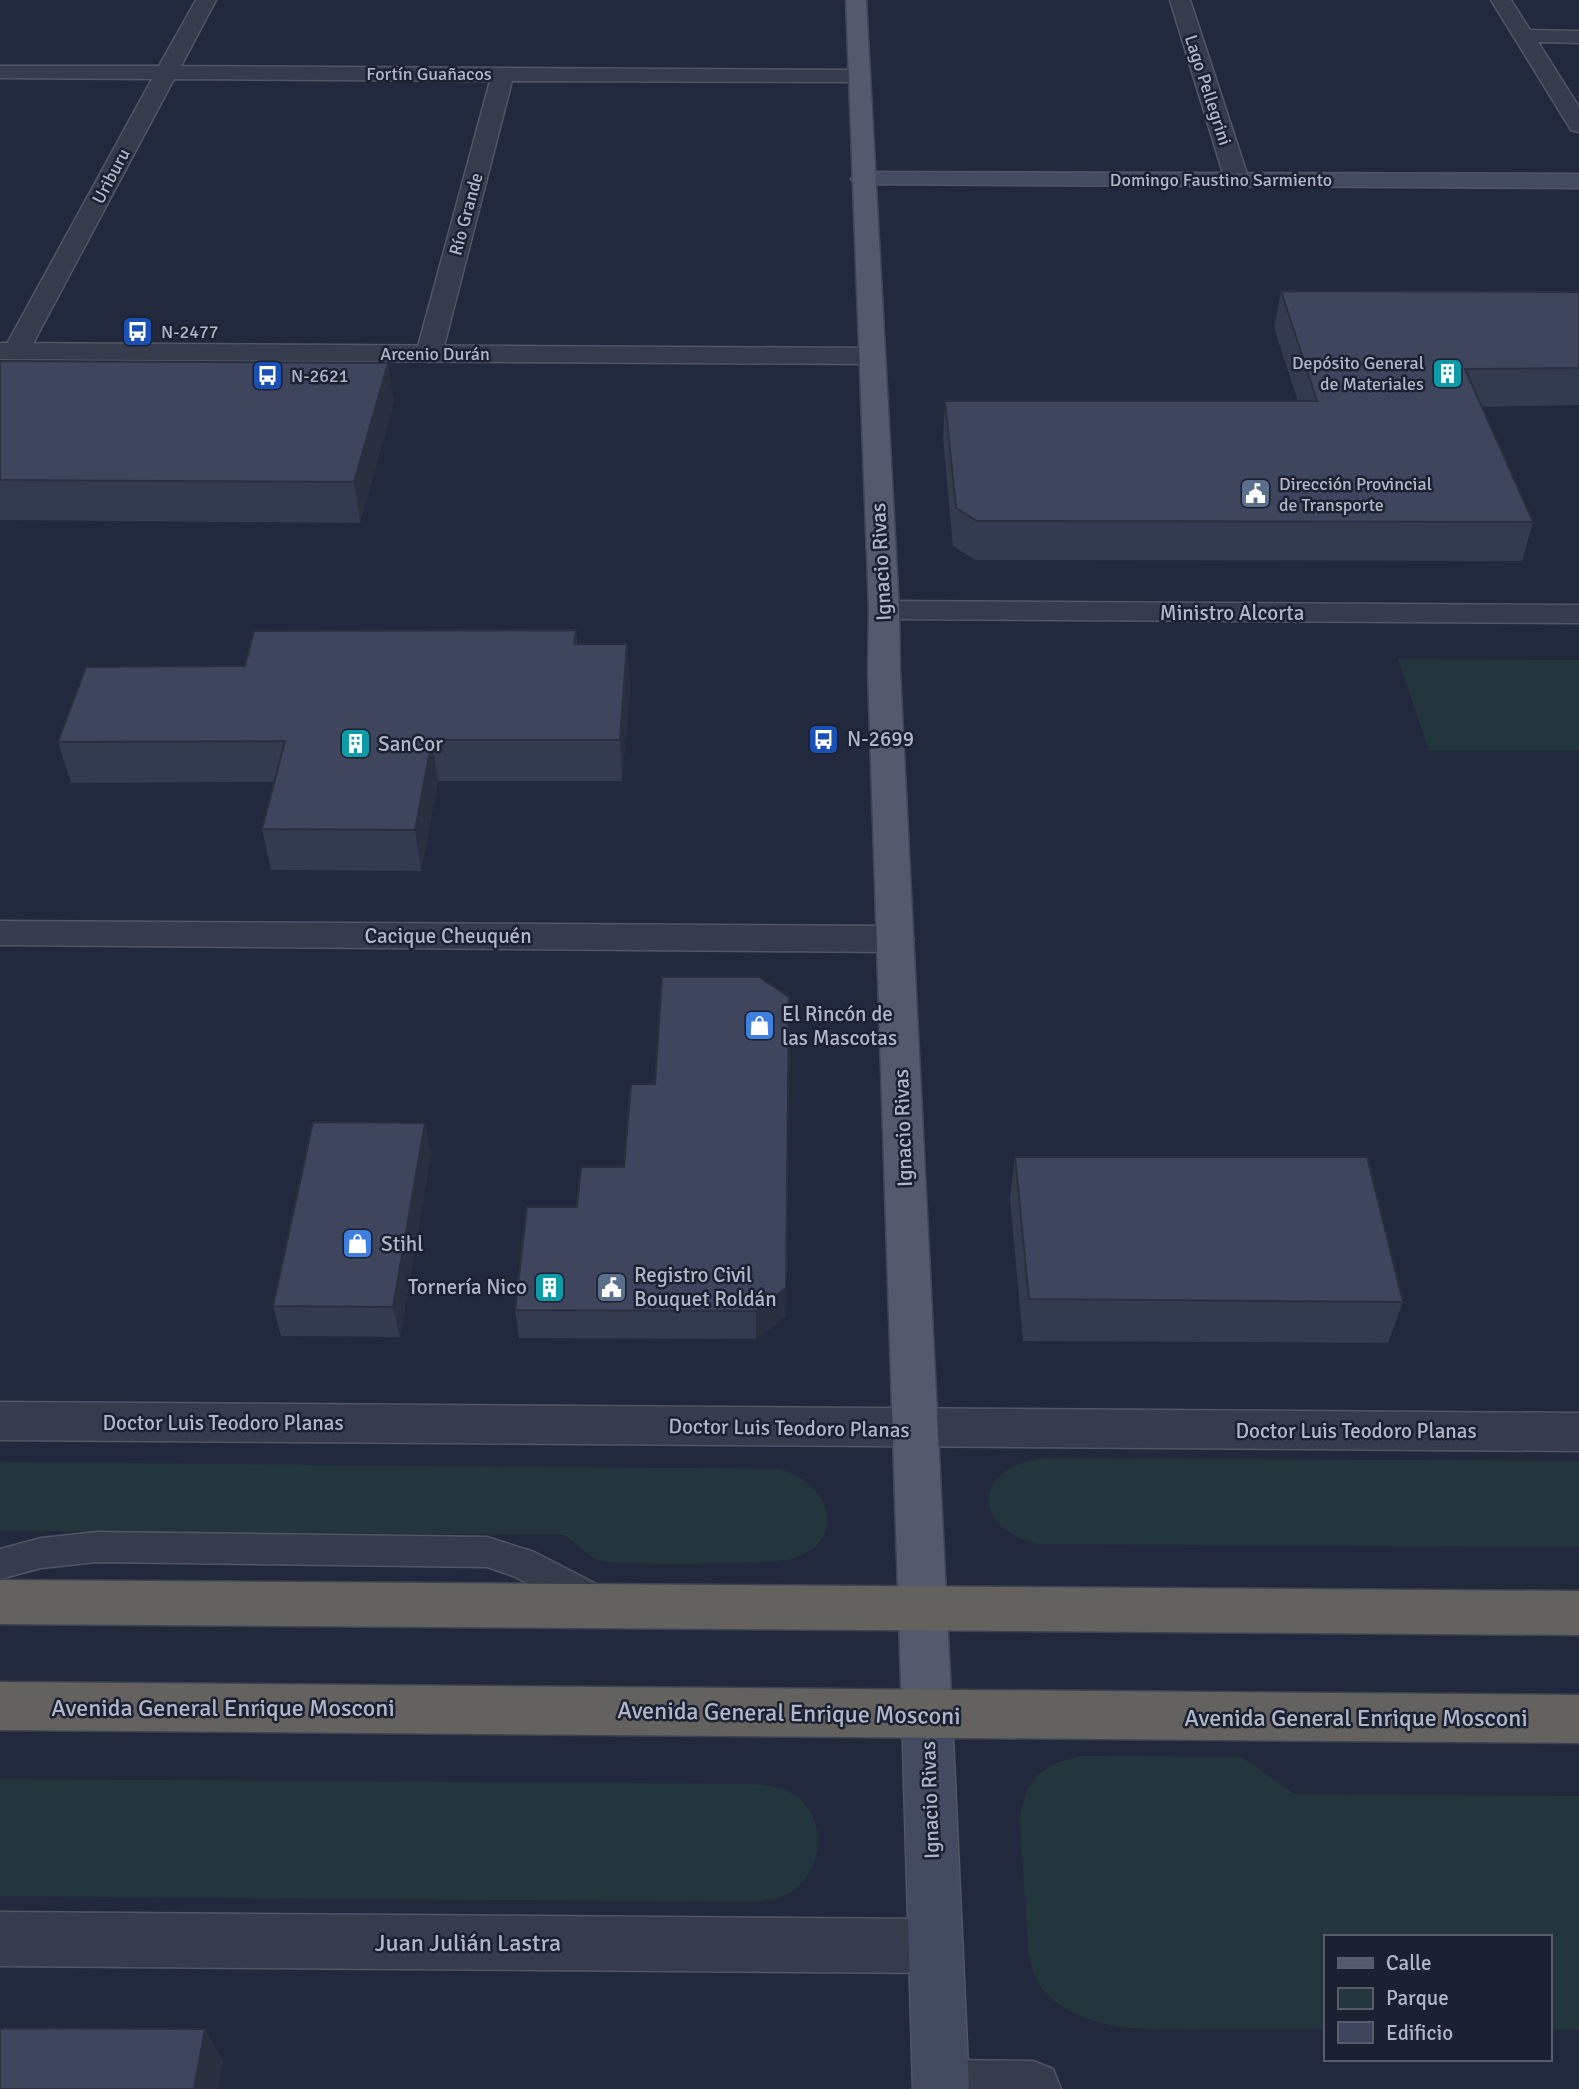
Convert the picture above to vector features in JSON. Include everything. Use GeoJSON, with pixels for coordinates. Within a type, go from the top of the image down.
{"type":"FeatureCollection","features":[{"type":"Feature","properties":{"kind":"highway"},"geometry":{"type":"LineString","coordinates":[[0,1602],[1579,1613]]}},
{"type":"Feature","properties":{"kind":"highway","name":"Avenida General Enrique Mosconi"},"geometry":{"type":"LineString","coordinates":[[0,1706],[1579,1720]]}},
{"type":"Feature","properties":{"kind":"main road","name":"Ignacio Rivas"},"geometry":{"type":"LineString","coordinates":[[856,0],[884,610],[884,671],[941,2088]]}},
{"type":"Feature","properties":{"kind":"main road","name":"Domingo Faustino Sarmiento"},"geometry":{"type":"LineString","coordinates":[[863,179],[1579,181]]}},
{"type":"Feature","properties":{"kind":"street","name":"Uriburu"},"geometry":{"type":"LineString","coordinates":[[8,351],[206,0]]}},
{"type":"Feature","properties":{"kind":"street","name":"Lago Pellegrini"},"geometry":{"type":"LineString","coordinates":[[1180,0],[1237,180]]}},
{"type":"Feature","properties":{"kind":"street"},"geometry":{"type":"LineString","coordinates":[[1501,0],[1579,125]]}},
{"type":"Feature","properties":{"kind":"street"},"geometry":{"type":"LineString","coordinates":[[1523,36],[1579,37]]}},
{"type":"Feature","properties":{"kind":"street","name":"Fortín Guañacos"},"geometry":{"type":"LineString","coordinates":[[0,72],[859,76]]}},
{"type":"Feature","properties":{"kind":"street","name":"Río Grande"},"geometry":{"type":"LineString","coordinates":[[429,354],[503,74]]}},
{"type":"Feature","properties":{"kind":"street","name":"Arcenio Durán"},"geometry":{"type":"LineString","coordinates":[[8,351],[871,356]]}},
{"type":"Feature","properties":{"kind":"street","name":"Ministro Alcorta"},"geometry":{"type":"LineString","coordinates":[[884,610],[1579,614]]}},
{"type":"Feature","properties":{"kind":"street","name":"Cacique Cheuquén"},"geometry":{"type":"LineString","coordinates":[[0,933],[895,939]]}},
{"type":"Feature","properties":{"kind":"street","name":"Doctor Luis Teodoro Planas"},"geometry":{"type":"LineString","coordinates":[[0,1421],[1579,1432]]}},
{"type":"Feature","properties":{"kind":"street","name":"Juan Julián Lastra"},"geometry":{"type":"LineString","coordinates":[[0,1940],[936,1946]]}},
{"type":"Feature","properties":{"kind":"street"},"geometry":{"type":"LineString","coordinates":[[941,2088],[1033,2089]]}},
{"type":"Feature","properties":{"kind":"lane"},"geometry":{"type":"LineString","coordinates":[[0,1564],[41,1553],[97,1547],[487,1552],[522,1563],[608,1607]]}},
{"type":"Feature","properties":{"kind":"green space"},"geometry":{"type":"Polygon","coordinates":[[[1398,659],[1579,660],[1579,751],[1429,751],[1398,659]]]}},
{"type":"Feature","properties":{"kind":"green space"},"geometry":{"type":"Polygon","coordinates":[[[1046,1458],[1579,1461],[1579,1547],[1039,1544],[1016,1536],[1000,1525],[991,1512],[989,1498],[993,1484],[1005,1472],[1022,1463],[1046,1458]]]}},
{"type":"Feature","properties":{"kind":"green space"},"geometry":{"type":"Polygon","coordinates":[[[0,1462],[778,1469],[811,1486],[821,1498],[827,1512],[827,1526],[821,1539],[810,1550],[792,1559],[694,1563],[600,1561],[565,1535],[0,1531],[0,1462]]]}},
{"type":"Feature","properties":{"kind":"green space"},"geometry":{"type":"Polygon","coordinates":[[[1081,1756],[1242,1757],[1294,1794],[1579,1796],[1579,2030],[1551,2030],[1551,1935],[1324,1935],[1324,2029],[1148,2029],[1102,2023],[1080,2016],[1060,2005],[1043,1990],[1033,1971],[1028,1950],[1020,1820],[1022,1806],[1031,1784],[1046,1769],[1081,1756]]]}},
{"type":"Feature","properties":{"kind":"green space"},"geometry":{"type":"Polygon","coordinates":[[[0,1779],[753,1784],[785,1790],[803,1802],[811,1814],[818,1842],[816,1857],[802,1883],[785,1896],[747,1902],[0,1896],[0,1779]]]}},
{"type":"Feature","properties":{"kind":"building"},"geometry":{"type":"Polygon","coordinates":[[[1281,291],[1579,292],[1579,368],[1465,369],[1533,522],[977,521],[956,508],[945,401],[1317,401],[1281,291]]]}},
{"type":"Feature","properties":{"kind":"building"},"geometry":{"type":"Polygon","coordinates":[[[0,361],[388,363],[354,482],[0,480],[0,361]]]}},
{"type":"Feature","properties":{"kind":"building"},"geometry":{"type":"Polygon","coordinates":[[[576,630],[574,644],[627,644],[620,740],[432,740],[415,830],[262,829],[285,741],[58,742],[86,667],[245,666],[254,631],[576,630]]]}},
{"type":"Feature","properties":{"kind":"building"},"geometry":{"type":"Polygon","coordinates":[[[662,977],[759,977],[789,997],[786,1288],[756,1311],[515,1310],[527,1207],[577,1207],[581,1167],[624,1167],[631,1084],[655,1084],[662,977]]]}},
{"type":"Feature","properties":{"kind":"building","name":"Stihl"},"geometry":{"type":"Polygon","coordinates":[[[313,1122],[425,1123],[393,1307],[273,1306],[313,1122]]]}},
{"type":"Feature","properties":{"kind":"building"},"geometry":{"type":"Polygon","coordinates":[[[1015,1157],[1367,1157],[1403,1302],[1029,1299],[1015,1157]]]}},
{"type":"Feature","properties":{"kind":"building"},"geometry":{"type":"Polygon","coordinates":[[[0,2028],[205,2029],[194,2089],[0,2089],[0,2028]]]}},
{"type":"Feature","properties":{"kind":"place","name":"N-2477"},"geometry":{"type":"Point","coordinates":[138,332]}},
{"type":"Feature","properties":{"kind":"place","name":"Depósito General de Materiales"},"geometry":{"type":"Point","coordinates":[1447,373]}},
{"type":"Feature","properties":{"kind":"place","name":"N-2621"},"geometry":{"type":"Point","coordinates":[268,376]}},
{"type":"Feature","properties":{"kind":"place","name":"Dirección Provincial de Transporte"},"geometry":{"type":"Point","coordinates":[1256,494]}},
{"type":"Feature","properties":{"kind":"place","name":"N-2699"},"geometry":{"type":"Point","coordinates":[824,739]}},
{"type":"Feature","properties":{"kind":"place","name":"SanCor"},"geometry":{"type":"Point","coordinates":[355,744]}},
{"type":"Feature","properties":{"kind":"place","name":"El Rincón de las Mascotas"},"geometry":{"type":"Point","coordinates":[759,1026]}},
{"type":"Feature","properties":{"kind":"place","name":"Stihl"},"geometry":{"type":"Point","coordinates":[358,1244]}},
{"type":"Feature","properties":{"kind":"place","name":"Tornería Nico"},"geometry":{"type":"Point","coordinates":[550,1287]}},
{"type":"Feature","properties":{"kind":"place","name":"Registro Civil Bouquet Roldán"},"geometry":{"type":"Point","coordinates":[611,1287]}}]}
